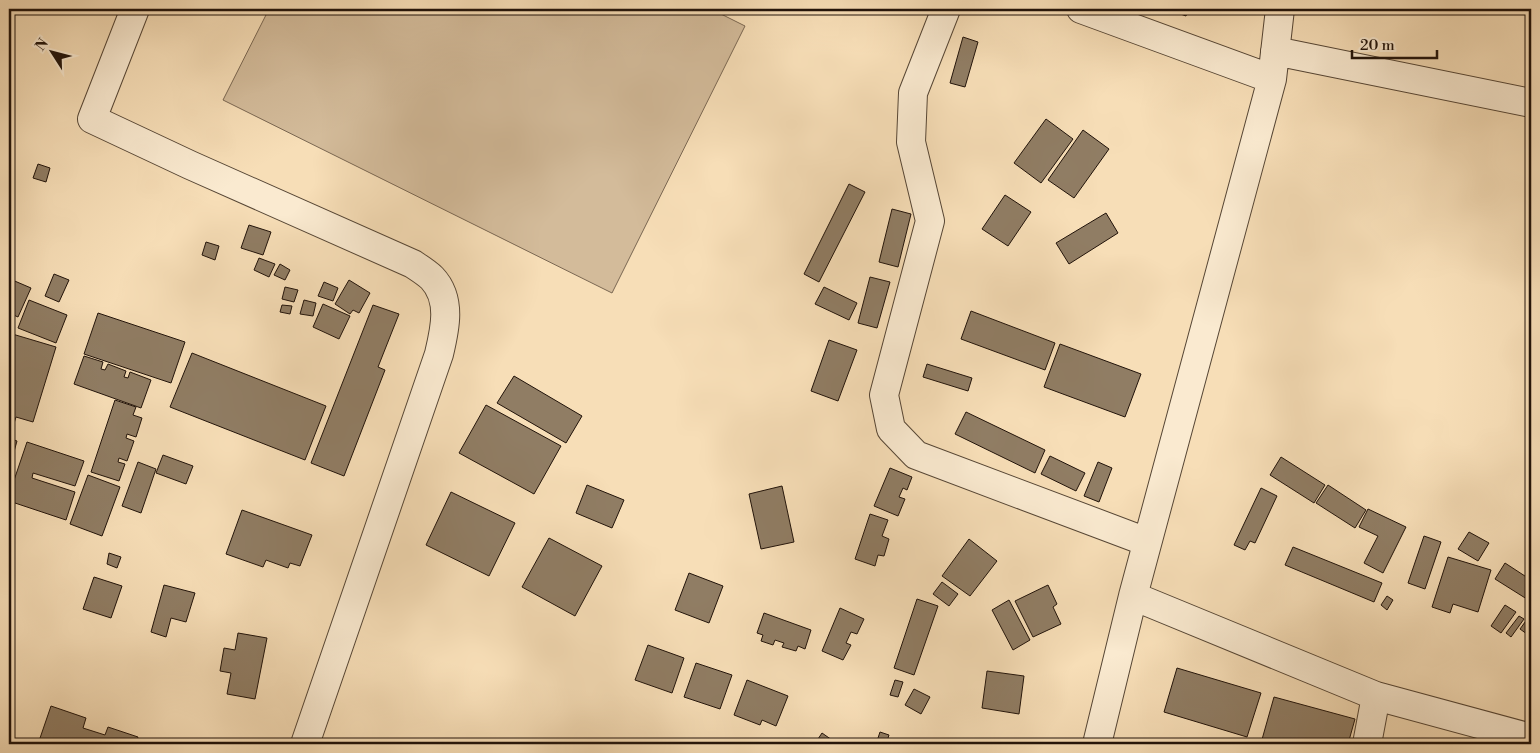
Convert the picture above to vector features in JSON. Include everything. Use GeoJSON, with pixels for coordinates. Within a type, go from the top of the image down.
{"type":"FeatureCollection","features":[{"type":"Feature","properties":{"kind":"street"},"geometry":{"type":"LineString","coordinates":[[135,9],[92,119],[190,165],[413,264],[433,279],[443,294],[446,324],[439,354],[305,744]]}},
{"type":"Feature","properties":{"kind":"street"},"geometry":{"type":"LineString","coordinates":[[946,9],[913,93],[911,142],[930,221],[884,395],[891,429],[916,455],[1147,542]]}},
{"type":"Feature","properties":{"kind":"street"},"geometry":{"type":"LineString","coordinates":[[1081,9],[1272,79]]}},
{"type":"Feature","properties":{"kind":"street"},"geometry":{"type":"LineString","coordinates":[[1097,744],[1147,542],[1272,79],[1280,9]]}},
{"type":"Feature","properties":{"kind":"street"},"geometry":{"type":"LineString","coordinates":[[1275,51],[1531,104]]}},
{"type":"Feature","properties":{"kind":"street"},"geometry":{"type":"LineString","coordinates":[[1133,596],[1376,696],[1531,738]]}},
{"type":"Feature","properties":{"kind":"street"},"geometry":{"type":"LineString","coordinates":[[1367,744],[1376,696]]}},
{"type":"Feature","properties":{"kind":"shaded area"},"geometry":{"type":"Polygon","coordinates":[[[269,9],[711,9],[745,26],[612,293],[223,100],[269,9]]]}},
{"type":"Feature","properties":{"kind":"building"},"geometry":{"type":"Polygon","coordinates":[[[1167,9],[1189,9],[1186,16],[1167,9]]]}},
{"type":"Feature","properties":{"kind":"building"},"geometry":{"type":"Polygon","coordinates":[[[963,37],[978,42],[965,87],[950,83],[963,37]]]}},
{"type":"Feature","properties":{"kind":"building"},"geometry":{"type":"Polygon","coordinates":[[[1046,119],[1073,139],[1041,183],[1014,163],[1046,119]]]}},
{"type":"Feature","properties":{"kind":"building"},"geometry":{"type":"Polygon","coordinates":[[[1083,130],[1109,149],[1074,198],[1048,180],[1083,130]]]}},
{"type":"Feature","properties":{"kind":"building"},"geometry":{"type":"Polygon","coordinates":[[[38,164],[50,168],[46,182],[33,178],[38,164]]]}},
{"type":"Feature","properties":{"kind":"building"},"geometry":{"type":"Polygon","coordinates":[[[849,184],[865,192],[819,282],[804,274],[849,184]]]}},
{"type":"Feature","properties":{"kind":"building"},"geometry":{"type":"Polygon","coordinates":[[[1005,195],[1031,212],[1008,246],[982,229],[1005,195]]]}},
{"type":"Feature","properties":{"kind":"building"},"geometry":{"type":"Polygon","coordinates":[[[892,209],[911,214],[898,267],[879,262],[892,209]]]}},
{"type":"Feature","properties":{"kind":"building"},"geometry":{"type":"Polygon","coordinates":[[[1106,213],[1118,233],[1069,264],[1056,243],[1106,213]]]}},
{"type":"Feature","properties":{"kind":"building"},"geometry":{"type":"Polygon","coordinates":[[[249,225],[271,232],[263,255],[241,248],[249,225]]]}},
{"type":"Feature","properties":{"kind":"building"},"geometry":{"type":"Polygon","coordinates":[[[206,242],[219,246],[215,260],[202,255],[206,242]]]}},
{"type":"Feature","properties":{"kind":"building"},"geometry":{"type":"Polygon","coordinates":[[[259,258],[275,264],[269,277],[254,270],[259,258]]]}},
{"type":"Feature","properties":{"kind":"building"},"geometry":{"type":"Polygon","coordinates":[[[280,264],[290,270],[285,280],[274,275],[280,264]]]}},
{"type":"Feature","properties":{"kind":"building"},"geometry":{"type":"Polygon","coordinates":[[[54,274],[69,280],[59,302],[45,296],[54,274]]]}},
{"type":"Feature","properties":{"kind":"building"},"geometry":{"type":"Polygon","coordinates":[[[870,277],[890,282],[877,328],[858,323],[870,277]]]}},
{"type":"Feature","properties":{"kind":"building"},"geometry":{"type":"Polygon","coordinates":[[[10,279],[31,288],[18,317],[9,313],[10,279]]]}},
{"type":"Feature","properties":{"kind":"building"},"geometry":{"type":"Polygon","coordinates":[[[349,280],[370,293],[359,313],[353,310],[350,314],[335,304],[349,280]]]}},
{"type":"Feature","properties":{"kind":"building"},"geometry":{"type":"Polygon","coordinates":[[[324,282],[338,288],[333,301],[318,296],[324,282]]]}},
{"type":"Feature","properties":{"kind":"building"},"geometry":{"type":"Polygon","coordinates":[[[285,287],[298,290],[294,302],[282,299],[285,287]]]}},
{"type":"Feature","properties":{"kind":"building"},"geometry":{"type":"Polygon","coordinates":[[[824,287],[857,303],[849,320],[815,304],[824,287]]]}},
{"type":"Feature","properties":{"kind":"building"},"geometry":{"type":"Polygon","coordinates":[[[29,300],[67,315],[56,343],[18,328],[29,300]]]}},
{"type":"Feature","properties":{"kind":"building"},"geometry":{"type":"Polygon","coordinates":[[[304,300],[316,303],[313,316],[300,314],[304,300]]]}},
{"type":"Feature","properties":{"kind":"building"},"geometry":{"type":"Polygon","coordinates":[[[323,304],[350,316],[339,339],[313,327],[323,304]]]}},
{"type":"Feature","properties":{"kind":"building"},"geometry":{"type":"Polygon","coordinates":[[[282,305],[292,306],[290,314],[280,312],[282,305]]]}},
{"type":"Feature","properties":{"kind":"building"},"geometry":{"type":"Polygon","coordinates":[[[373,305],[399,314],[378,367],[385,370],[344,476],[311,463],[373,305]]]}},
{"type":"Feature","properties":{"kind":"building"},"geometry":{"type":"Polygon","coordinates":[[[971,311],[1055,343],[1045,370],[961,339],[971,311]]]}},
{"type":"Feature","properties":{"kind":"building"},"geometry":{"type":"Polygon","coordinates":[[[98,313],[185,342],[171,383],[84,354],[98,313]]]}},
{"type":"Feature","properties":{"kind":"building"},"geometry":{"type":"Polygon","coordinates":[[[9,333],[56,347],[33,422],[16,417],[12,430],[9,429],[9,333]]]}},
{"type":"Feature","properties":{"kind":"building"},"geometry":{"type":"Polygon","coordinates":[[[829,340],[857,350],[838,401],[811,391],[829,340]]]}},
{"type":"Feature","properties":{"kind":"building"},"geometry":{"type":"Polygon","coordinates":[[[1060,344],[1141,374],[1125,417],[1044,387],[1060,344]]]}},
{"type":"Feature","properties":{"kind":"building"},"geometry":{"type":"Polygon","coordinates":[[[192,353],[326,406],[305,460],[170,407],[192,353]]]}},
{"type":"Feature","properties":{"kind":"building"},"geometry":{"type":"Polygon","coordinates":[[[84,356],[103,362],[101,369],[105,370],[108,364],[126,371],[124,377],[128,378],[130,372],[151,380],[141,408],[74,384],[84,356]]]}},
{"type":"Feature","properties":{"kind":"building"},"geometry":{"type":"Polygon","coordinates":[[[927,364],[972,378],[968,391],[923,377],[927,364]]]}},
{"type":"Feature","properties":{"kind":"building"},"geometry":{"type":"Polygon","coordinates":[[[514,376],[582,416],[566,443],[497,403],[514,376]]]}},
{"type":"Feature","properties":{"kind":"building"},"geometry":{"type":"Polygon","coordinates":[[[115,400],[136,407],[133,415],[142,418],[136,437],[127,434],[126,438],[134,441],[127,461],[119,458],[118,462],[125,464],[119,481],[91,472],[115,400]]]}},
{"type":"Feature","properties":{"kind":"building"},"geometry":{"type":"Polygon","coordinates":[[[486,405],[561,446],[534,494],[459,453],[486,405]]]}},
{"type":"Feature","properties":{"kind":"building"},"geometry":{"type":"Polygon","coordinates":[[[966,412],[1045,450],[1035,473],[955,434],[966,412]]]}},
{"type":"Feature","properties":{"kind":"building"},"geometry":{"type":"Polygon","coordinates":[[[9,438],[17,441],[10,466],[9,466],[9,438]]]}},
{"type":"Feature","properties":{"kind":"building"},"geometry":{"type":"Polygon","coordinates":[[[27,442],[84,461],[75,486],[33,473],[32,478],[75,492],[66,520],[9,501],[9,495],[27,442]]]}},
{"type":"Feature","properties":{"kind":"building"},"geometry":{"type":"Polygon","coordinates":[[[163,455],[193,466],[186,484],[156,473],[163,455]]]}},
{"type":"Feature","properties":{"kind":"building"},"geometry":{"type":"Polygon","coordinates":[[[1050,456],[1085,473],[1076,491],[1041,474],[1050,456]]]}},
{"type":"Feature","properties":{"kind":"building"},"geometry":{"type":"Polygon","coordinates":[[[1281,457],[1325,485],[1314,503],[1270,475],[1281,457]]]}},
{"type":"Feature","properties":{"kind":"building"},"geometry":{"type":"Polygon","coordinates":[[[138,462],[156,469],[141,513],[122,506],[138,462]]]}},
{"type":"Feature","properties":{"kind":"building"},"geometry":{"type":"Polygon","coordinates":[[[1098,462],[1112,468],[1099,502],[1084,496],[1098,462]]]}},
{"type":"Feature","properties":{"kind":"building"},"geometry":{"type":"Polygon","coordinates":[[[890,468],[912,477],[907,490],[903,488],[899,497],[905,499],[898,516],[874,506],[890,468]]]}},
{"type":"Feature","properties":{"kind":"building"},"geometry":{"type":"Polygon","coordinates":[[[88,475],[120,487],[102,536],[70,524],[88,475]]]}},
{"type":"Feature","properties":{"kind":"building"},"geometry":{"type":"Polygon","coordinates":[[[587,485],[624,500],[612,528],[576,513],[587,485]]]}},
{"type":"Feature","properties":{"kind":"building"},"geometry":{"type":"Polygon","coordinates":[[[1328,485],[1366,510],[1355,528],[1316,503],[1328,485]]]}},
{"type":"Feature","properties":{"kind":"building"},"geometry":{"type":"Polygon","coordinates":[[[782,486],[794,542],[761,549],[749,494],[782,486]]]}},
{"type":"Feature","properties":{"kind":"building"},"geometry":{"type":"Polygon","coordinates":[[[1261,488],[1277,496],[1255,543],[1250,541],[1245,550],[1234,545],[1261,488]]]}},
{"type":"Feature","properties":{"kind":"building"},"geometry":{"type":"Polygon","coordinates":[[[451,492],[515,523],[489,576],[426,545],[451,492]]]}},
{"type":"Feature","properties":{"kind":"building"},"geometry":{"type":"Polygon","coordinates":[[[1368,509],[1406,527],[1383,573],[1364,563],[1378,536],[1359,527],[1368,509]]]}},
{"type":"Feature","properties":{"kind":"building"},"geometry":{"type":"Polygon","coordinates":[[[242,510],[312,535],[300,566],[290,563],[288,568],[266,560],[263,567],[226,554],[242,510]]]}},
{"type":"Feature","properties":{"kind":"building"},"geometry":{"type":"Polygon","coordinates":[[[870,514],[888,520],[882,536],[889,539],[884,556],[878,555],[875,566],[855,559],[870,514]]]}},
{"type":"Feature","properties":{"kind":"building"},"geometry":{"type":"Polygon","coordinates":[[[1469,532],[1489,543],[1478,561],[1458,549],[1469,532]]]}},
{"type":"Feature","properties":{"kind":"building"},"geometry":{"type":"Polygon","coordinates":[[[1424,536],[1441,542],[1425,589],[1408,583],[1424,536]]]}},
{"type":"Feature","properties":{"kind":"building"},"geometry":{"type":"Polygon","coordinates":[[[549,538],[602,566],[575,616],[522,587],[549,538]]]}},
{"type":"Feature","properties":{"kind":"building"},"geometry":{"type":"Polygon","coordinates":[[[969,539],[997,561],[970,596],[942,576],[969,539]]]}},
{"type":"Feature","properties":{"kind":"building"},"geometry":{"type":"Polygon","coordinates":[[[1293,547],[1382,583],[1374,602],[1285,565],[1293,547]]]}},
{"type":"Feature","properties":{"kind":"building"},"geometry":{"type":"Polygon","coordinates":[[[109,553],[121,557],[117,568],[107,564],[109,553]]]}},
{"type":"Feature","properties":{"kind":"building"},"geometry":{"type":"Polygon","coordinates":[[[1448,557],[1491,570],[1478,612],[1453,604],[1450,613],[1432,607],[1448,557]]]}},
{"type":"Feature","properties":{"kind":"building"},"geometry":{"type":"Polygon","coordinates":[[[1505,563],[1531,580],[1530,601],[1495,579],[1505,563]]]}},
{"type":"Feature","properties":{"kind":"building"},"geometry":{"type":"Polygon","coordinates":[[[689,573],[723,586],[709,623],[675,610],[689,573]]]}},
{"type":"Feature","properties":{"kind":"building"},"geometry":{"type":"Polygon","coordinates":[[[94,577],[122,586],[111,618],[83,609],[94,577]]]}},
{"type":"Feature","properties":{"kind":"building"},"geometry":{"type":"Polygon","coordinates":[[[942,582],[958,594],[949,606],[933,594],[942,582]]]}},
{"type":"Feature","properties":{"kind":"building"},"geometry":{"type":"Polygon","coordinates":[[[164,585],[195,593],[186,622],[171,618],[166,637],[151,632],[164,585]]]}},
{"type":"Feature","properties":{"kind":"building"},"geometry":{"type":"Polygon","coordinates":[[[1048,585],[1057,604],[1053,607],[1061,624],[1033,637],[1015,601],[1048,585]]]}},
{"type":"Feature","properties":{"kind":"building"},"geometry":{"type":"Polygon","coordinates":[[[1387,596],[1393,600],[1387,610],[1381,605],[1387,596]]]}},
{"type":"Feature","properties":{"kind":"building"},"geometry":{"type":"Polygon","coordinates":[[[917,599],[938,606],[914,675],[894,668],[917,599]]]}},
{"type":"Feature","properties":{"kind":"building"},"geometry":{"type":"Polygon","coordinates":[[[1009,600],[1030,640],[1013,650],[992,610],[1009,600]]]}},
{"type":"Feature","properties":{"kind":"building"},"geometry":{"type":"Polygon","coordinates":[[[1505,605],[1516,612],[1501,633],[1491,626],[1505,605]]]}},
{"type":"Feature","properties":{"kind":"building"},"geometry":{"type":"Polygon","coordinates":[[[840,608],[864,619],[857,634],[851,632],[846,643],[851,645],[843,660],[822,651],[840,608]]]}},
{"type":"Feature","properties":{"kind":"building"},"geometry":{"type":"Polygon","coordinates":[[[764,613],[811,630],[805,649],[798,646],[796,651],[782,647],[784,643],[775,640],[773,645],[761,641],[763,635],[757,633],[764,613]]]}},
{"type":"Feature","properties":{"kind":"building"},"geometry":{"type":"Polygon","coordinates":[[[1519,616],[1524,619],[1511,637],[1506,633],[1519,616]]]}},
{"type":"Feature","properties":{"kind":"building"},"geometry":{"type":"Polygon","coordinates":[[[1528,618],[1531,621],[1531,637],[1520,629],[1528,618]]]}},
{"type":"Feature","properties":{"kind":"building"},"geometry":{"type":"Polygon","coordinates":[[[238,633],[267,638],[255,699],[227,694],[231,673],[220,671],[224,648],[235,650],[238,633]]]}},
{"type":"Feature","properties":{"kind":"building"},"geometry":{"type":"Polygon","coordinates":[[[648,645],[684,658],[672,693],[635,680],[648,645]]]}},
{"type":"Feature","properties":{"kind":"building"},"geometry":{"type":"Polygon","coordinates":[[[696,663],[732,675],[720,709],[684,697],[696,663]]]}},
{"type":"Feature","properties":{"kind":"building"},"geometry":{"type":"Polygon","coordinates":[[[1177,668],[1261,693],[1247,737],[1164,712],[1177,668]]]}},
{"type":"Feature","properties":{"kind":"building"},"geometry":{"type":"Polygon","coordinates":[[[987,671],[1024,676],[1019,714],[982,708],[987,671]]]}},
{"type":"Feature","properties":{"kind":"building"},"geometry":{"type":"Polygon","coordinates":[[[747,680],[788,696],[776,726],[762,720],[760,725],[734,715],[747,680]]]}},
{"type":"Feature","properties":{"kind":"building"},"geometry":{"type":"Polygon","coordinates":[[[895,680],[903,682],[898,697],[890,695],[895,680]]]}},
{"type":"Feature","properties":{"kind":"building"},"geometry":{"type":"Polygon","coordinates":[[[914,689],[930,697],[921,714],[905,705],[914,689]]]}},
{"type":"Feature","properties":{"kind":"building"},"geometry":{"type":"Polygon","coordinates":[[[1274,697],[1355,719],[1348,744],[1261,743],[1274,697]]]}},
{"type":"Feature","properties":{"kind":"building"},"geometry":{"type":"Polygon","coordinates":[[[51,706],[86,718],[83,728],[105,735],[108,727],[138,737],[136,744],[38,744],[51,706]]]}},
{"type":"Feature","properties":{"kind":"building"},"geometry":{"type":"Polygon","coordinates":[[[880,732],[889,735],[886,744],[876,744],[880,732]]]}},
{"type":"Feature","properties":{"kind":"building"},"geometry":{"type":"Polygon","coordinates":[[[822,733],[832,740],[830,744],[826,744],[818,739],[822,733]]]}}]}
